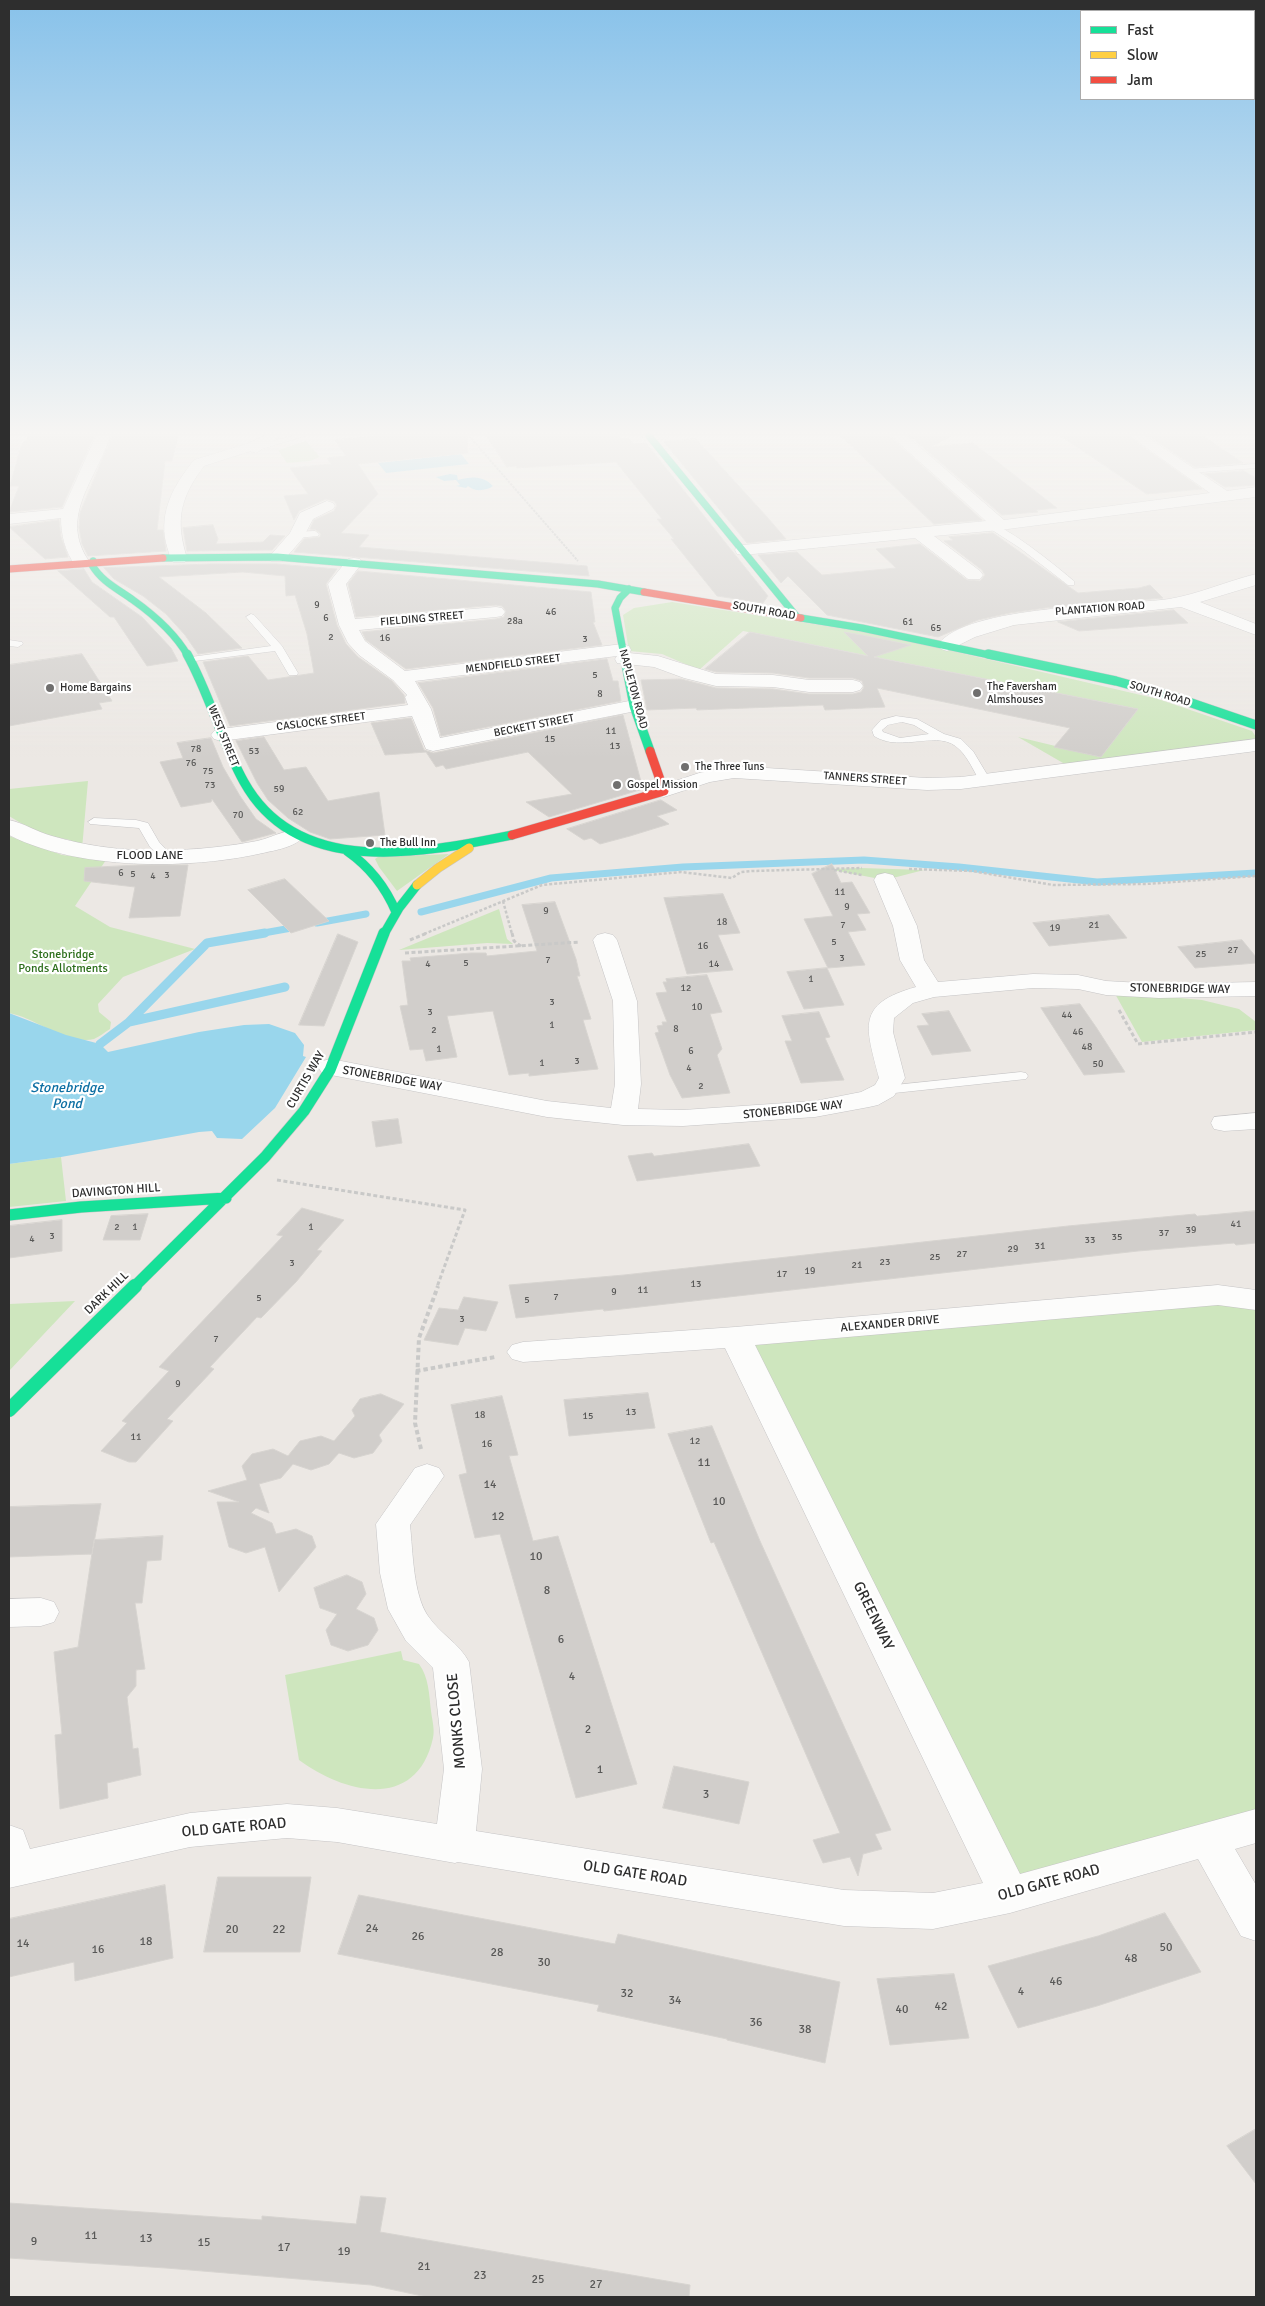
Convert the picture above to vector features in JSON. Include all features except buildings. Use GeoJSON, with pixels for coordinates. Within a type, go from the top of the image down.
{"type":"FeatureCollection","features":[{"type":"Feature","properties":{"kind":"street","name":"WEST STREET"},"geometry":{"type":"LineString","coordinates":[[75,544],[100,578],[134,600],[162,622],[176,637],[191,660],[207,695],[235,767],[266,813],[293,836],[346,852],[411,852],[481,841]]}},
{"type":"Feature","properties":{"kind":"street"},"geometry":{"type":"LineString","coordinates":[[175,544],[179,558]]}},
{"type":"Feature","properties":{"kind":"street"},"geometry":{"type":"LineString","coordinates":[[277,557],[289,544]]}},
{"type":"Feature","properties":{"kind":"street"},"geometry":{"type":"LineString","coordinates":[[738,544],[797,617]]}},
{"type":"Feature","properties":{"kind":"street"},"geometry":{"type":"LineString","coordinates":[[743,550],[806,544]]}},
{"type":"Feature","properties":{"kind":"street"},"geometry":{"type":"LineString","coordinates":[[935,544],[970,571],[941,570]]}},
{"type":"Feature","properties":{"kind":"street","name":"SOUTH ROAD"},"geometry":{"type":"LineString","coordinates":[[9,569],[87,561],[277,557],[598,584],[797,617],[947,645],[1132,685],[1256,724]]}},
{"type":"Feature","properties":{"kind":"street"},"geometry":{"type":"LineString","coordinates":[[354,563],[336,584],[349,625],[358,644],[413,693]]}},
{"type":"Feature","properties":{"kind":"street","name":"PLANTATION ROAD"},"geometry":{"type":"LineString","coordinates":[[947,645],[957,637],[976,630],[1028,616],[1182,601],[1256,580]]}},
{"type":"Feature","properties":{"kind":"street","name":"NAPLETON ROAD"},"geometry":{"type":"LineString","coordinates":[[629,589],[620,598],[616,608],[623,655],[634,706],[664,791]]}},
{"type":"Feature","properties":{"kind":"street"},"geometry":{"type":"LineString","coordinates":[[1182,601],[1253,626]]}},
{"type":"Feature","properties":{"kind":"street","name":"FIELDING STREET"},"geometry":{"type":"LineString","coordinates":[[349,625],[496,612]]}},
{"type":"Feature","properties":{"kind":"street","name":"MENDFIELD STREET"},"geometry":{"type":"LineString","coordinates":[[413,693],[623,655],[658,662],[686,673],[716,680],[773,681],[809,686],[853,686]]}},
{"type":"Feature","properties":{"kind":"street","name":"CASLOCKE STREET"},"geometry":{"type":"LineString","coordinates":[[221,735],[413,693]]}},
{"type":"Feature","properties":{"kind":"street","name":"BECKETT STREET"},"geometry":{"type":"LineString","coordinates":[[413,693],[433,746],[634,706]]}},
{"type":"Feature","properties":{"kind":"street","name":"TANNERS STREET"},"geometry":{"type":"LineString","coordinates":[[481,841],[518,835],[706,777],[734,772],[755,771],[927,784],[985,781],[1256,745]]}},
{"type":"Feature","properties":{"kind":"street","name":"FLOOD LANE"},"geometry":{"type":"LineString","coordinates":[[9,826],[33,838],[80,852],[110,856],[167,857],[200,855],[275,845],[293,836]]}},
{"type":"Feature","properties":{"kind":"street","name":"CURTIS WAY"},"geometry":{"type":"LineString","coordinates":[[226,1198],[297,1122],[331,1068],[376,955],[396,912],[413,890],[430,874],[454,856],[481,841]]}},
{"type":"Feature","properties":{"kind":"street"},"geometry":{"type":"LineString","coordinates":[[346,852],[367,864],[381,879],[396,912]]}},
{"type":"Feature","properties":{"kind":"street"},"geometry":{"type":"LineString","coordinates":[[878,874],[905,926],[912,960],[919,974],[932,990]]}},
{"type":"Feature","properties":{"kind":"street"},"geometry":{"type":"LineString","coordinates":[[605,940],[625,1001],[628,1084],[623,1117]]}},
{"type":"Feature","properties":{"kind":"street","name":"STONEBRIDGE WAY"},"geometry":{"type":"LineString","coordinates":[[331,1068],[547,1108],[623,1117],[683,1118],[815,1110],[870,1099],[886,1090],[892,1078],[880,1032],[882,1015],[904,998],[932,990],[1033,981],[1078,982],[1106,988],[1254,992]]}},
{"type":"Feature","properties":{"kind":"street"},"geometry":{"type":"LineString","coordinates":[[1224,1123],[1256,1121]]}},
{"type":"Feature","properties":{"kind":"street","name":"DAVINGTON HILL"},"geometry":{"type":"LineString","coordinates":[[9,1215],[81,1207],[226,1198]]}},
{"type":"Feature","properties":{"kind":"street","name":"DARK HILL"},"geometry":{"type":"LineString","coordinates":[[9,1410],[72,1346],[226,1198]]}},
{"type":"Feature","properties":{"kind":"street","name":"ALEXANDER DRIVE"},"geometry":{"type":"LineString","coordinates":[[523,1352],[735,1337],[1218,1295],[1256,1300]]}},
{"type":"Feature","properties":{"kind":"street","name":"GREENWAY"},"geometry":{"type":"LineString","coordinates":[[735,1337],[1010,1895]]}},
{"type":"Feature","properties":{"kind":"street","name":"MONKS CLOSE"},"geometry":{"type":"LineString","coordinates":[[427,1476],[393,1524],[400,1590],[412,1621],[432,1645],[452,1662],[463,1769],[455,1846]]}},
{"type":"Feature","properties":{"kind":"street","name":"OLD GATE ROAD"},"geometry":{"type":"LineString","coordinates":[[10,1861],[190,1830],[287,1821],[337,1825],[455,1846],[844,1908],[933,1911],[1010,1895],[1256,1826]]}},
{"type":"Feature","properties":{"kind":"street"},"geometry":{"type":"LineString","coordinates":[[1208,1839],[1256,1923]]}},
{"type":"Feature","properties":{"kind":"lane"},"geometry":{"type":"LineString","coordinates":[[1020,544],[1071,583]]}},
{"type":"Feature","properties":{"kind":"lane"},"geometry":{"type":"LineString","coordinates":[[251,617],[278,648],[293,673]]}},
{"type":"Feature","properties":{"kind":"lane"},"geometry":{"type":"LineString","coordinates":[[191,660],[278,648]]}},
{"type":"Feature","properties":{"kind":"lane"},"geometry":{"type":"LineString","coordinates":[[942,737],[912,741],[892,740],[883,738],[878,734],[877,730],[880,724],[904,719],[920,724],[942,737],[955,740],[972,758],[985,781]]}},
{"type":"Feature","properties":{"kind":"lane"},"geometry":{"type":"LineString","coordinates":[[94,822],[144,826],[154,844],[167,857]]}},
{"type":"Feature","properties":{"kind":"lane"},"geometry":{"type":"LineString","coordinates":[[886,1090],[1021,1076]]}},
{"type":"Feature","properties":{"kind":"path"},"geometry":{"type":"LineString","coordinates":[[563,544],[598,584]]}},
{"type":"Feature","properties":{"kind":"path"},"geometry":{"type":"LineString","coordinates":[[907,869],[972,871],[1053,885],[1137,884],[1256,876]]}},
{"type":"Feature","properties":{"kind":"path"},"geometry":{"type":"LineString","coordinates":[[376,955],[542,885],[672,872],[722,878],[732,878],[741,872],[752,871],[878,874]]}},
{"type":"Feature","properties":{"kind":"path"},"geometry":{"type":"LineString","coordinates":[[502,901],[514,941],[522,947]]}},
{"type":"Feature","properties":{"kind":"path"},"geometry":{"type":"LineString","coordinates":[[376,955],[489,946],[522,947],[605,940]]}},
{"type":"Feature","properties":{"kind":"path"},"geometry":{"type":"LineString","coordinates":[[1106,988],[1138,1044],[1256,1032]]}},
{"type":"Feature","properties":{"kind":"path"},"geometry":{"type":"LineString","coordinates":[[247,1175],[465,1210],[419,1338],[415,1423],[427,1476]]}},
{"type":"Feature","properties":{"kind":"path"},"geometry":{"type":"LineString","coordinates":[[416,1371],[523,1352]]}},
{"type":"Feature","properties":{"kind":"green space"},"geometry":{"type":"Polygon","coordinates":[[[672,602],[883,635],[1158,699],[1252,731],[1256,737],[1249,742],[1070,767],[1018,737],[1101,757],[1138,709],[743,631],[699,670],[662,654],[629,651],[623,615],[634,608],[672,602]]]}},
{"type":"Feature","properties":{"kind":"green space"},"geometry":{"type":"Polygon","coordinates":[[[88,781],[82,849],[70,840],[39,834],[9,816],[9,789],[88,781]]]}},
{"type":"Feature","properties":{"kind":"green space","name":"Stonebridge Ponds Allotments"},"geometry":{"type":"Polygon","coordinates":[[[9,836],[62,855],[106,860],[75,906],[110,927],[195,949],[123,977],[98,1004],[99,1012],[111,1022],[110,1029],[94,1039],[84,1040],[62,1035],[9,1013],[9,836]]]}},
{"type":"Feature","properties":{"kind":"green space"},"geometry":{"type":"Polygon","coordinates":[[[449,854],[397,891],[375,859],[378,857],[449,854]]]}},
{"type":"Feature","properties":{"kind":"green space"},"geometry":{"type":"Polygon","coordinates":[[[828,869],[924,870],[885,880],[828,869]]]}},
{"type":"Feature","properties":{"kind":"green space"},"geometry":{"type":"Polygon","coordinates":[[[499,909],[507,939],[513,944],[487,943],[399,950],[499,909]]]}},
{"type":"Feature","properties":{"kind":"green space"},"geometry":{"type":"Polygon","coordinates":[[[1114,992],[1202,1000],[1239,1009],[1256,1022],[1256,1030],[1142,1042],[1114,992]]]}},
{"type":"Feature","properties":{"kind":"green space"},"geometry":{"type":"Polygon","coordinates":[[[61,1157],[66,1201],[9,1207],[9,1164],[61,1157]]]}},
{"type":"Feature","properties":{"kind":"green space"},"geometry":{"type":"Polygon","coordinates":[[[1218,1295],[1256,1300],[1256,1826],[1010,1895],[735,1337],[1218,1295]]]}},
{"type":"Feature","properties":{"kind":"green space"},"geometry":{"type":"Polygon","coordinates":[[[75,1301],[9,1371],[9,1304],[75,1301]]]}},
{"type":"Feature","properties":{"kind":"green space"},"geometry":{"type":"Polygon","coordinates":[[[401,1651],[403,1660],[419,1664],[425,1675],[434,1728],[433,1738],[425,1761],[412,1777],[396,1786],[377,1789],[357,1787],[317,1772],[299,1760],[285,1675],[401,1651]]]}},
{"type":"Feature","properties":{"kind":"water","name":"Stonebridge Pond"},"geometry":{"type":"Polygon","coordinates":[[[9,1013],[66,1035],[100,1044],[108,1052],[199,1032],[244,1025],[269,1024],[295,1033],[304,1045],[303,1056],[306,1057],[275,1108],[242,1139],[217,1138],[212,1131],[199,1132],[61,1157],[9,1164],[9,1013]]]}},
{"type":"Feature","properties":{"kind":"waterway"},"geometry":{"type":"LineString","coordinates":[[421,912],[551,878],[683,867],[864,860],[959,867],[1097,882],[1256,873]]}},
{"type":"Feature","properties":{"kind":"waterway"},"geometry":{"type":"LineString","coordinates":[[317,923],[366,914]]}},
{"type":"Feature","properties":{"kind":"waterway"},"geometry":{"type":"LineString","coordinates":[[258,934],[297,927]]}},
{"type":"Feature","properties":{"kind":"waterway"},"geometry":{"type":"LineString","coordinates":[[129,1022],[207,943],[265,933]]}},
{"type":"Feature","properties":{"kind":"waterway"},"geometry":{"type":"LineString","coordinates":[[129,1022],[285,987]]}},
{"type":"Feature","properties":{"kind":"waterway"},"geometry":{"type":"LineString","coordinates":[[100,1044],[129,1022]]}},
{"type":"Feature","properties":{"kind":"traffic: fast"},"geometry":{"type":"LineString","coordinates":[[737,544],[797,617]]}},
{"type":"Feature","properties":{"kind":"traffic: fast"},"geometry":{"type":"LineString","coordinates":[[163,558],[277,557],[598,584],[644,592]]}},
{"type":"Feature","properties":{"kind":"traffic: fast"},"geometry":{"type":"LineString","coordinates":[[93,561],[92,565],[100,577],[149,612],[180,644],[200,679],[228,752],[249,791],[266,813],[292,832],[321,844],[352,851],[384,853],[450,847],[512,835]]}},
{"type":"Feature","properties":{"kind":"traffic: fast"},"geometry":{"type":"LineString","coordinates":[[629,589],[620,598],[615,608],[634,706],[650,751]]}},
{"type":"Feature","properties":{"kind":"traffic: fast"},"geometry":{"type":"LineString","coordinates":[[801,618],[862,628],[1116,681],[1174,697],[1256,725]]}},
{"type":"Feature","properties":{"kind":"traffic: fast"},"geometry":{"type":"LineString","coordinates":[[347,851],[377,877],[388,893],[396,912]]}},
{"type":"Feature","properties":{"kind":"traffic: fast"},"geometry":{"type":"LineString","coordinates":[[9,1410],[251,1171],[304,1111],[330,1070],[372,959],[384,933],[399,908],[417,885]]}},
{"type":"Feature","properties":{"kind":"traffic: fast"},"geometry":{"type":"LineString","coordinates":[[9,1215],[81,1207],[226,1198]]}},
{"type":"Feature","properties":{"kind":"traffic: slow"},"geometry":{"type":"LineString","coordinates":[[417,885],[438,868],[469,848]]}},
{"type":"Feature","properties":{"kind":"traffic: jam"},"geometry":{"type":"LineString","coordinates":[[9,569],[163,558]]}},
{"type":"Feature","properties":{"kind":"traffic: jam"},"geometry":{"type":"LineString","coordinates":[[644,592],[801,618]]}},
{"type":"Feature","properties":{"kind":"traffic: jam"},"geometry":{"type":"LineString","coordinates":[[512,835],[664,791],[650,751]]}},
{"type":"Feature","properties":{"kind":"place","name":"Home Bargains"},"geometry":{"type":"Point","coordinates":[50,688]}},
{"type":"Feature","properties":{"kind":"place","name":"The Faversham Almshouses"},"geometry":{"type":"Point","coordinates":[977,693]}},
{"type":"Feature","properties":{"kind":"place","name":"The Three Tuns"},"geometry":{"type":"Point","coordinates":[685,767]}},
{"type":"Feature","properties":{"kind":"place","name":"Gospel Mission"},"geometry":{"type":"Point","coordinates":[617,785]}},
{"type":"Feature","properties":{"kind":"place","name":"The Bull Inn"},"geometry":{"type":"Point","coordinates":[370,843]}}]}
